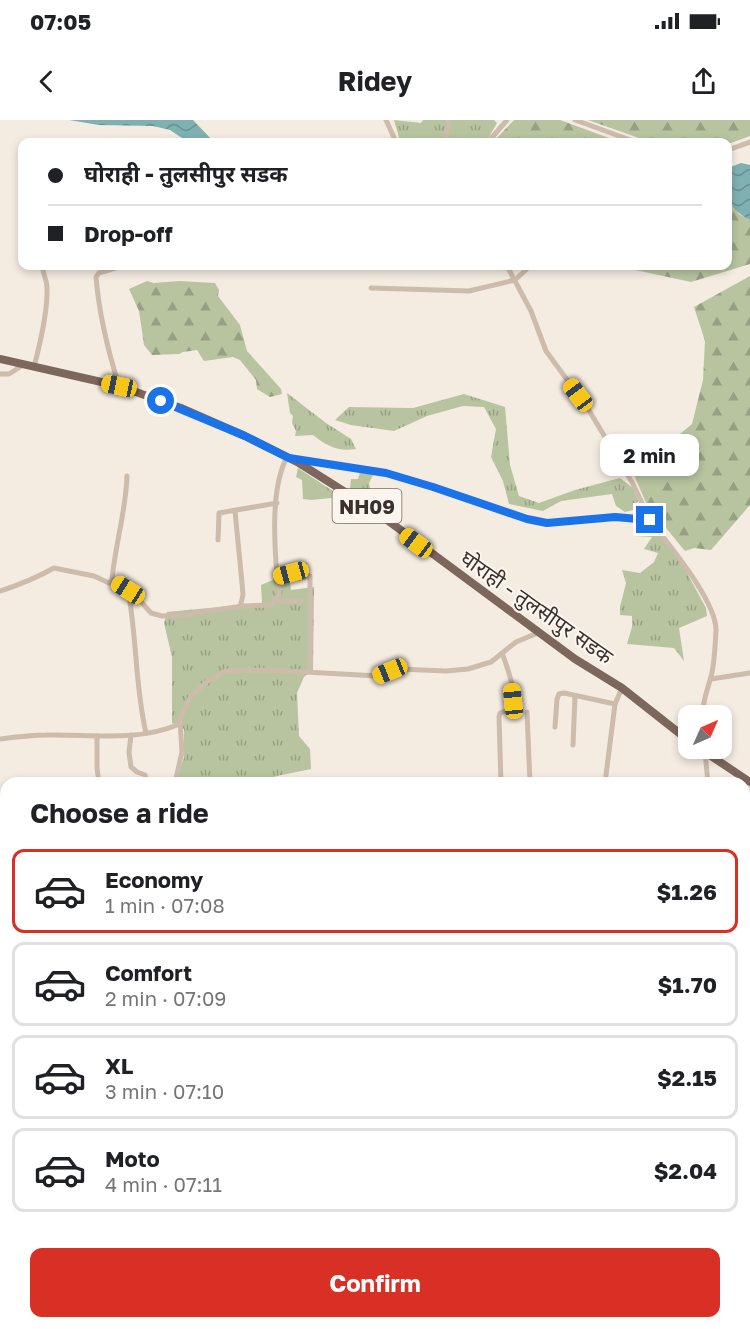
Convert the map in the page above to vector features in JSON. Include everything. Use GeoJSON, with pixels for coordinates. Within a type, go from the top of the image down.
{"type":"FeatureCollection","features":[{"type":"Feature","properties":{"kind":"main road","name":"घोराही - तुलसीपुर सडक"},"geometry":{"type":"LineString","coordinates":[[0,359],[119,386],[181,408],[288,458],[375,512],[575,658],[622,688],[678,732]]}},
{"type":"Feature","properties":{"kind":"main road"},"geometry":{"type":"LineString","coordinates":[[716,759],[743,777]]}},
{"type":"Feature","properties":{"kind":"street"},"geometry":{"type":"LineString","coordinates":[[386,120],[394,138]]}},
{"type":"Feature","properties":{"kind":"street"},"geometry":{"type":"LineString","coordinates":[[446,138],[449,120]]}},
{"type":"Feature","properties":{"kind":"street"},"geometry":{"type":"LineString","coordinates":[[491,138],[507,120]]}},
{"type":"Feature","properties":{"kind":"street"},"geometry":{"type":"LineString","coordinates":[[575,120],[625,138]]}},
{"type":"Feature","properties":{"kind":"street"},"geometry":{"type":"LineString","coordinates":[[732,149],[750,142]]}},
{"type":"Feature","properties":{"kind":"street"},"geometry":{"type":"LineString","coordinates":[[34,367],[43,336],[47,296],[43,270]]}},
{"type":"Feature","properties":{"kind":"street"},"geometry":{"type":"LineString","coordinates":[[109,270],[99,273],[96,277],[96,290],[110,357],[119,386]]}},
{"type":"Feature","properties":{"kind":"street"},"geometry":{"type":"LineString","coordinates":[[509,270],[531,311],[546,351],[587,407],[633,484],[650,520],[697,582],[707,603],[716,627],[711,679],[705,691],[704,705]]}},
{"type":"Feature","properties":{"kind":"street"},"geometry":{"type":"LineString","coordinates":[[371,288],[469,291],[515,280],[526,270]]}},
{"type":"Feature","properties":{"kind":"street"},"geometry":{"type":"LineString","coordinates":[[0,374],[9,374],[23,366]]}},
{"type":"Feature","properties":{"kind":"street"},"geometry":{"type":"LineString","coordinates":[[112,580],[134,594],[151,613],[162,616],[270,605],[276,601],[279,596],[274,542],[277,503],[281,469],[288,458],[386,473],[509,514],[547,523],[615,517],[650,520]]}},
{"type":"Feature","properties":{"kind":"street"},"geometry":{"type":"LineString","coordinates":[[112,580],[117,541],[125,507],[127,476]]}},
{"type":"Feature","properties":{"kind":"street"},"geometry":{"type":"LineString","coordinates":[[218,540],[219,513],[277,503]]}},
{"type":"Feature","properties":{"kind":"street"},"geometry":{"type":"LineString","coordinates":[[235,511],[243,595],[240,607]]}},
{"type":"Feature","properties":{"kind":"street"},"geometry":{"type":"LineString","coordinates":[[0,591],[21,582],[30,582],[54,568],[94,576],[109,583],[112,580]]}},
{"type":"Feature","properties":{"kind":"street"},"geometry":{"type":"LineString","coordinates":[[278,577],[299,573],[310,576],[310,671]]}},
{"type":"Feature","properties":{"kind":"street"},"geometry":{"type":"LineString","coordinates":[[128,590],[133,615],[138,684],[146,733]]}},
{"type":"Feature","properties":{"kind":"street"},"geometry":{"type":"LineString","coordinates":[[276,601],[301,601]]}},
{"type":"Feature","properties":{"kind":"street"},"geometry":{"type":"LineString","coordinates":[[0,739],[46,735],[98,736],[155,733],[177,725],[191,696],[217,674],[236,669],[378,676],[399,669],[446,671],[468,669],[491,662],[516,642],[540,632]]}},
{"type":"Feature","properties":{"kind":"street"},"geometry":{"type":"LineString","coordinates":[[501,777],[499,717],[500,713],[511,710],[513,701],[510,675],[502,653]]}},
{"type":"Feature","properties":{"kind":"street"},"geometry":{"type":"LineString","coordinates":[[711,679],[750,673]]}},
{"type":"Feature","properties":{"kind":"street"},"geometry":{"type":"LineString","coordinates":[[606,777],[615,704],[622,688]]}},
{"type":"Feature","properties":{"kind":"street"},"geometry":{"type":"LineString","coordinates":[[555,727],[556,699],[559,694],[564,693],[615,704]]}},
{"type":"Feature","properties":{"kind":"street"},"geometry":{"type":"LineString","coordinates":[[573,745],[575,696]]}},
{"type":"Feature","properties":{"kind":"street"},"geometry":{"type":"LineString","coordinates":[[527,712],[530,777]]}},
{"type":"Feature","properties":{"kind":"street"},"geometry":{"type":"LineString","coordinates":[[176,777],[182,752],[180,720]]}},
{"type":"Feature","properties":{"kind":"street"},"geometry":{"type":"LineString","coordinates":[[131,735],[129,752],[131,767],[146,777]]}},
{"type":"Feature","properties":{"kind":"street"},"geometry":{"type":"LineString","coordinates":[[98,736],[98,777]]}},
{"type":"Feature","properties":{"kind":"street"},"geometry":{"type":"LineString","coordinates":[[704,759],[707,777]]}},
{"type":"Feature","properties":{"kind":"green space"},"geometry":{"type":"Polygon","coordinates":[[[394,120],[421,123],[423,120],[494,120],[497,123],[488,138],[399,138],[394,120]]]}},
{"type":"Feature","properties":{"kind":"green space"},"geometry":{"type":"Polygon","coordinates":[[[514,120],[560,120],[609,138],[497,138],[514,120]]]}},
{"type":"Feature","properties":{"kind":"green space"},"geometry":{"type":"Polygon","coordinates":[[[588,120],[750,120],[750,136],[732,143],[732,138],[639,138],[588,120]]]}},
{"type":"Feature","properties":{"kind":"green space"},"geometry":{"type":"Polygon","coordinates":[[[732,204],[739,214],[750,220],[750,264],[732,269],[732,204]]]}},
{"type":"Feature","properties":{"kind":"green space"},"geometry":{"type":"Polygon","coordinates":[[[636,270],[730,270],[691,282],[636,270]]]}},
{"type":"Feature","properties":{"kind":"green space"},"geometry":{"type":"Polygon","coordinates":[[[750,276],[750,505],[711,550],[694,548],[685,551],[647,505],[633,473],[692,424],[703,380],[705,341],[694,307],[750,276]]]}},
{"type":"Feature","properties":{"kind":"green space"},"geometry":{"type":"Polygon","coordinates":[[[147,281],[215,283],[219,290],[218,296],[240,325],[247,351],[281,389],[282,394],[270,397],[257,389],[256,380],[240,360],[233,357],[204,361],[197,350],[179,354],[152,355],[144,345],[139,311],[129,289],[147,281]]]}},
{"type":"Feature","properties":{"kind":"green space"},"geometry":{"type":"Polygon","coordinates":[[[287,393],[351,439],[356,449],[344,450],[333,447],[313,435],[295,436],[296,431],[292,423],[293,416],[290,413],[287,393]]]}},
{"type":"Feature","properties":{"kind":"green space"},"geometry":{"type":"Polygon","coordinates":[[[464,394],[505,407],[510,465],[519,496],[539,503],[575,490],[620,478],[633,488],[638,501],[633,510],[625,512],[616,506],[612,494],[561,501],[543,511],[509,504],[503,481],[491,457],[496,429],[484,407],[463,406],[427,416],[394,431],[351,425],[335,420],[349,407],[413,408],[464,394]]]}},
{"type":"Feature","properties":{"kind":"green space"},"geometry":{"type":"Polygon","coordinates":[[[298,468],[342,497],[303,499],[302,480],[296,477],[298,468]]]}},
{"type":"Feature","properties":{"kind":"green space"},"geometry":{"type":"Polygon","coordinates":[[[360,472],[373,475],[369,483],[371,494],[377,497],[382,490],[392,493],[392,503],[381,510],[350,489],[351,479],[358,479],[360,472]]]}},
{"type":"Feature","properties":{"kind":"green space"},"geometry":{"type":"Polygon","coordinates":[[[657,525],[680,560],[706,608],[707,616],[679,628],[684,661],[674,648],[627,644],[632,627],[632,616],[620,615],[626,583],[622,570],[640,573],[654,562],[658,553],[644,549],[652,537],[634,536],[657,525]]]}},
{"type":"Feature","properties":{"kind":"green space"},"geometry":{"type":"Polygon","coordinates":[[[307,563],[309,579],[290,582],[291,590],[314,587],[313,670],[304,677],[297,693],[299,736],[310,749],[311,769],[274,777],[177,777],[184,758],[184,729],[172,723],[172,657],[164,623],[167,612],[262,603],[261,585],[273,580],[278,569],[307,563]]]}},
{"type":"Feature","properties":{"kind":"water"},"geometry":{"type":"Polygon","coordinates":[[[69,120],[193,120],[210,138],[182,138],[170,130],[153,126],[99,125],[69,120]]]}},
{"type":"Feature","properties":{"kind":"water"},"geometry":{"type":"Polygon","coordinates":[[[741,163],[750,165],[750,220],[732,206],[732,166],[741,163]]]}},
{"type":"Feature","properties":{"kind":"route"},"geometry":{"type":"LineString","coordinates":[[161,401],[245,436],[289,458],[386,473],[527,519],[547,523],[615,517],[650,520]]}}]}
